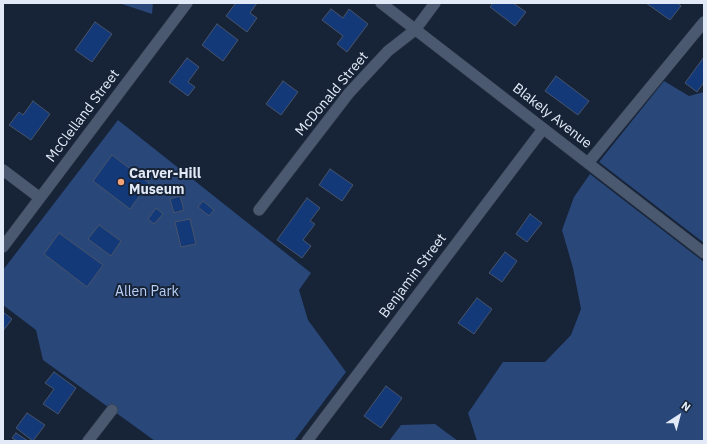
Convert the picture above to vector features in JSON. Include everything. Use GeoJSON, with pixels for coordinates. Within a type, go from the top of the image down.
{"type":"FeatureCollection","features":[{"type":"Feature","properties":{"kind":"street","name":"McClelland Street"},"geometry":{"type":"LineString","coordinates":[[3,247],[187,3]]}},
{"type":"Feature","properties":{"kind":"street","name":"Blakely Avenue"},"geometry":{"type":"LineString","coordinates":[[381,3],[704,253]]}},
{"type":"Feature","properties":{"kind":"street","name":"McDonald Street"},"geometry":{"type":"LineString","coordinates":[[259,210],[349,93],[388,51],[415,30],[435,3]]}},
{"type":"Feature","properties":{"kind":"street"},"geometry":{"type":"LineString","coordinates":[[588,163],[704,22]]}},
{"type":"Feature","properties":{"kind":"street","name":"Benjamin Street"},"geometry":{"type":"LineString","coordinates":[[307,441],[544,129]]}},
{"type":"Feature","properties":{"kind":"street"},"geometry":{"type":"LineString","coordinates":[[3,170],[40,198]]}},
{"type":"Feature","properties":{"kind":"street"},"geometry":{"type":"LineString","coordinates":[[88,441],[112,410]]}},
{"type":"Feature","properties":{"kind":"green space"},"geometry":{"type":"Polygon","coordinates":[[[119,3],[153,3],[152,14],[119,3]]]}},
{"type":"Feature","properties":{"kind":"green space"},"geometry":{"type":"Polygon","coordinates":[[[664,81],[689,96],[704,92],[704,243],[599,162],[664,81]]]}},
{"type":"Feature","properties":{"kind":"green space","name":"Allen Park"},"geometry":{"type":"Polygon","coordinates":[[[118,120],[311,273],[299,290],[308,320],[346,372],[294,441],[155,441],[43,360],[36,330],[3,305],[3,270],[118,120]]]}},
{"type":"Feature","properties":{"kind":"green space"},"geometry":{"type":"Polygon","coordinates":[[[590,174],[704,262],[704,441],[477,441],[468,413],[503,362],[545,362],[571,335],[581,309],[573,268],[562,230],[574,197],[590,174]]]}},
{"type":"Feature","properties":{"kind":"green space"},"geometry":{"type":"Polygon","coordinates":[[[435,424],[458,441],[389,441],[401,425],[435,424]]]}},
{"type":"Feature","properties":{"kind":"building"},"geometry":{"type":"Polygon","coordinates":[[[236,3],[257,3],[250,13],[257,18],[247,32],[226,16],[236,3]]]}},
{"type":"Feature","properties":{"kind":"building"},"geometry":{"type":"Polygon","coordinates":[[[493,3],[513,3],[526,12],[515,26],[490,7],[493,3]]]}},
{"type":"Feature","properties":{"kind":"building"},"geometry":{"type":"Polygon","coordinates":[[[646,3],[677,3],[681,6],[670,20],[646,3]]]}},
{"type":"Feature","properties":{"kind":"building"},"geometry":{"type":"Polygon","coordinates":[[[331,9],[343,18],[349,9],[368,24],[347,52],[337,44],[343,36],[322,20],[331,9]]]}},
{"type":"Feature","properties":{"kind":"building"},"geometry":{"type":"Polygon","coordinates":[[[95,22],[112,34],[92,62],[75,50],[95,22]]]}},
{"type":"Feature","properties":{"kind":"building"},"geometry":{"type":"Polygon","coordinates":[[[217,24],[238,40],[223,61],[202,45],[217,24]]]}},
{"type":"Feature","properties":{"kind":"building"},"geometry":{"type":"Polygon","coordinates":[[[704,57],[704,82],[697,92],[685,83],[704,57]]]}},
{"type":"Feature","properties":{"kind":"building"},"geometry":{"type":"Polygon","coordinates":[[[187,58],[199,67],[188,82],[195,87],[188,96],[169,82],[187,58]]]}},
{"type":"Feature","properties":{"kind":"building"},"geometry":{"type":"Polygon","coordinates":[[[556,76],[589,101],[578,115],[545,91],[556,76]]]}},
{"type":"Feature","properties":{"kind":"building"},"geometry":{"type":"Polygon","coordinates":[[[283,81],[298,92],[281,115],[266,104],[283,81]]]}},
{"type":"Feature","properties":{"kind":"building"},"geometry":{"type":"Polygon","coordinates":[[[33,101],[50,114],[31,140],[9,125],[19,112],[23,115],[33,101]]]}},
{"type":"Feature","properties":{"kind":"building","name":"Carver-Hill Museum"},"geometry":{"type":"Polygon","coordinates":[[[112,155],[149,183],[130,209],[93,181],[112,155]]]}},
{"type":"Feature","properties":{"kind":"building"},"geometry":{"type":"Polygon","coordinates":[[[330,169],[353,185],[342,201],[319,185],[330,169]]]}},
{"type":"Feature","properties":{"kind":"building"},"geometry":{"type":"Polygon","coordinates":[[[180,196],[184,210],[174,213],[170,199],[180,196]]]}},
{"type":"Feature","properties":{"kind":"building"},"geometry":{"type":"Polygon","coordinates":[[[307,198],[320,208],[310,221],[315,224],[303,240],[311,246],[302,258],[277,240],[307,198]]]}},
{"type":"Feature","properties":{"kind":"building"},"geometry":{"type":"Polygon","coordinates":[[[203,201],[214,210],[209,216],[198,207],[203,201]]]}},
{"type":"Feature","properties":{"kind":"building"},"geometry":{"type":"Polygon","coordinates":[[[156,208],[163,214],[154,224],[148,219],[156,208]]]}},
{"type":"Feature","properties":{"kind":"building"},"geometry":{"type":"Polygon","coordinates":[[[530,214],[542,223],[527,242],[516,234],[530,214]]]}},
{"type":"Feature","properties":{"kind":"building"},"geometry":{"type":"Polygon","coordinates":[[[190,219],[196,244],[181,247],[175,222],[190,219]]]}},
{"type":"Feature","properties":{"kind":"building"},"geometry":{"type":"Polygon","coordinates":[[[99,225],[121,241],[111,256],[88,239],[99,225]]]}},
{"type":"Feature","properties":{"kind":"building"},"geometry":{"type":"Polygon","coordinates":[[[59,233],[103,265],[87,287],[44,254],[59,233]]]}},
{"type":"Feature","properties":{"kind":"building"},"geometry":{"type":"Polygon","coordinates":[[[505,252],[517,261],[502,282],[489,273],[505,252]]]}},
{"type":"Feature","properties":{"kind":"building"},"geometry":{"type":"Polygon","coordinates":[[[477,298],[492,309],[474,334],[458,323],[477,298]]]}},
{"type":"Feature","properties":{"kind":"building"},"geometry":{"type":"Polygon","coordinates":[[[3,312],[12,319],[3,331],[3,312]]]}},
{"type":"Feature","properties":{"kind":"building"},"geometry":{"type":"Polygon","coordinates":[[[54,372],[76,388],[58,414],[43,404],[54,389],[45,383],[54,372]]]}},
{"type":"Feature","properties":{"kind":"building"},"geometry":{"type":"Polygon","coordinates":[[[386,386],[402,398],[381,428],[364,416],[386,386]]]}},
{"type":"Feature","properties":{"kind":"building"},"geometry":{"type":"Polygon","coordinates":[[[27,413],[45,425],[33,441],[16,428],[27,413]]]}},
{"type":"Feature","properties":{"kind":"building"},"geometry":{"type":"Polygon","coordinates":[[[16,433],[28,441],[17,441],[12,438],[16,433]]]}},
{"type":"Feature","properties":{"kind":"place","name":"Carver-Hill Museum"},"geometry":{"type":"Point","coordinates":[121,182]}}]}
